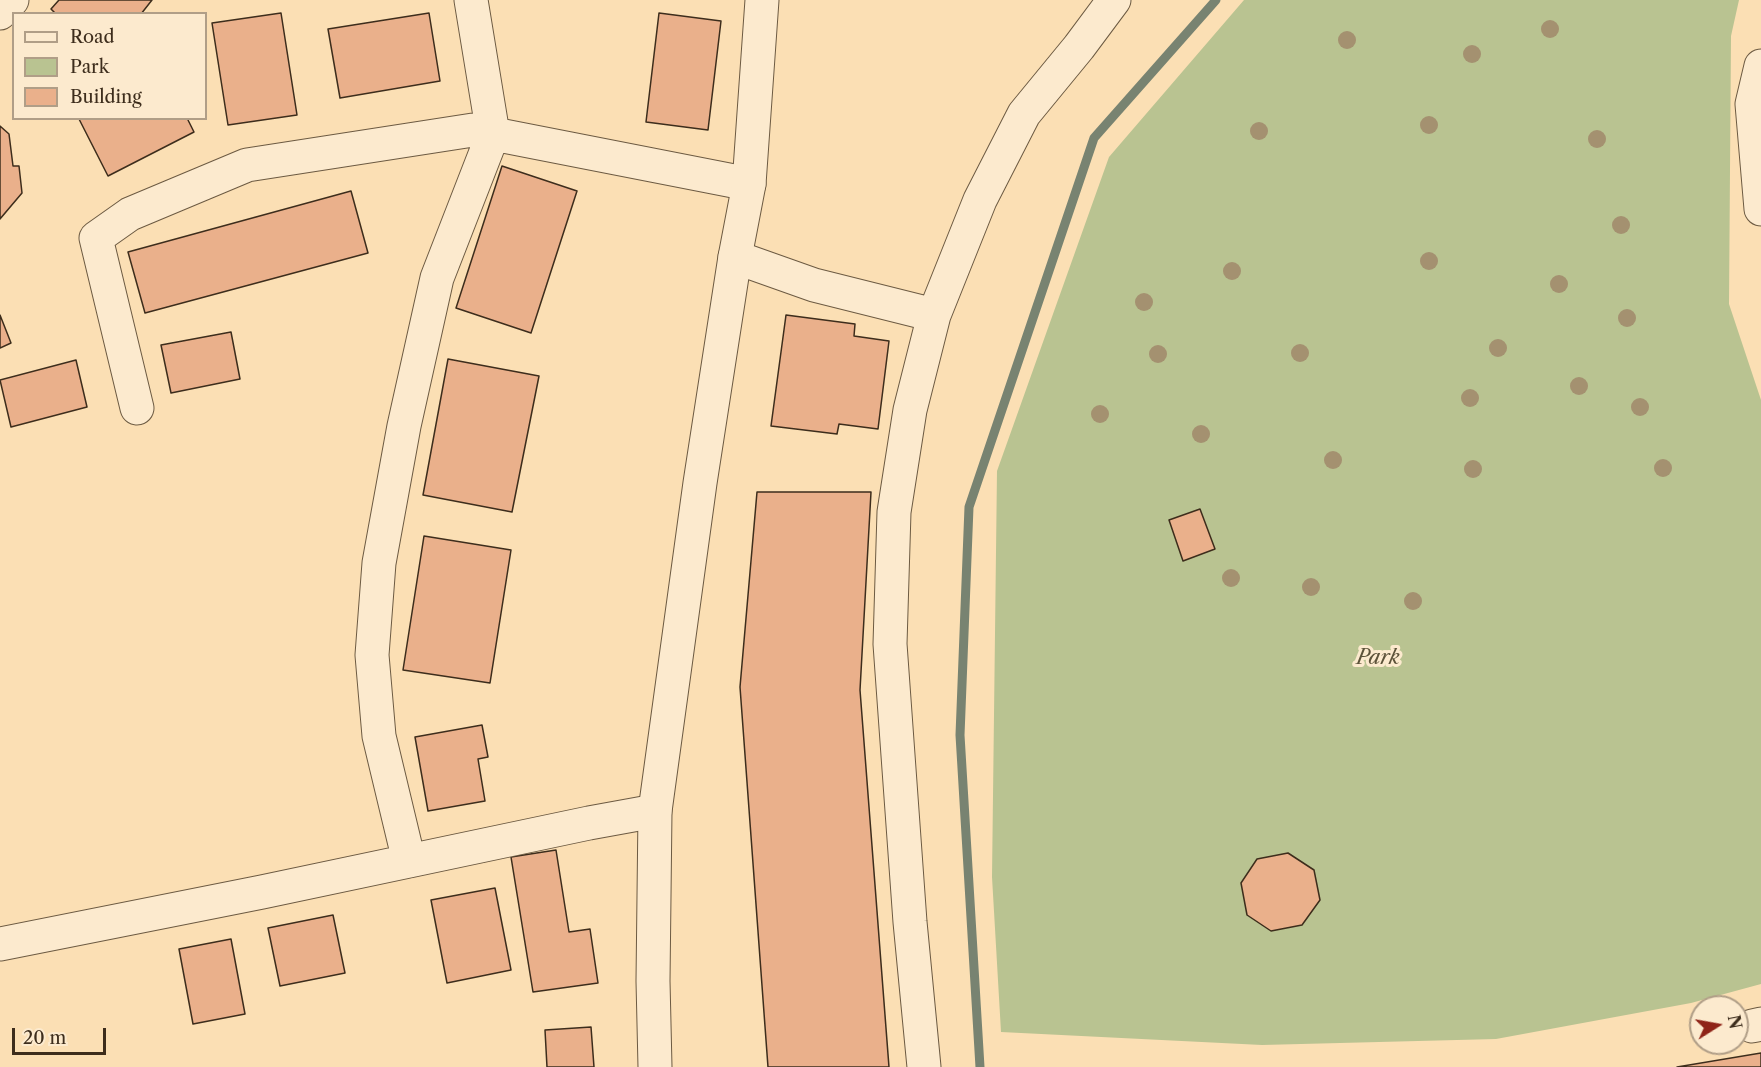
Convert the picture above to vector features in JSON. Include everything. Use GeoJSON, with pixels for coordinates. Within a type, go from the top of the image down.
{"type":"FeatureCollection","features":[{"type":"Feature","properties":{"kind":"street"},"geometry":{"type":"LineString","coordinates":[[0,13],[12,0]]}},
{"type":"Feature","properties":{"kind":"street"},"geometry":{"type":"LineString","coordinates":[[409,861],[379,736],[372,655],[379,563],[404,426],[437,278],[492,134],[471,0]]}},
{"type":"Feature","properties":{"kind":"street"},"geometry":{"type":"LineString","coordinates":[[655,1067],[653,981],[655,811],[700,483],[735,257],[749,184],[762,0]]}},
{"type":"Feature","properties":{"kind":"street"},"geometry":{"type":"LineString","coordinates":[[924,1067],[910,922],[890,644],[894,512],[910,411],[934,315],[980,200],[1024,114],[1114,0]]}},
{"type":"Feature","properties":{"kind":"street"},"geometry":{"type":"LineString","coordinates":[[1761,66],[1752,104],[1761,209]]}},
{"type":"Feature","properties":{"kind":"street"},"geometry":{"type":"LineString","coordinates":[[137,408],[96,238],[130,214],[248,165],[473,130],[749,184]]}},
{"type":"Feature","properties":{"kind":"street"},"geometry":{"type":"LineString","coordinates":[[735,257],[814,285],[934,315]]}},
{"type":"Feature","properties":{"kind":"street"},"geometry":{"type":"LineString","coordinates":[[0,944],[655,811]]}},
{"type":"Feature","properties":{"kind":"green space","name":"Park"},"geometry":{"type":"Polygon","coordinates":[[[1244,0],[1739,0],[1731,36],[1729,304],[1761,400],[1761,984],[1720,995],[1689,995],[1689,1003],[1496,1039],[1262,1045],[1001,1032],[992,877],[997,471],[1109,157],[1244,0]]]}},
{"type":"Feature","properties":{"kind":"building"},"geometry":{"type":"Polygon","coordinates":[[[59,0],[152,0],[143,12],[54,12],[51,9],[59,0]]]}},
{"type":"Feature","properties":{"kind":"building"},"geometry":{"type":"Polygon","coordinates":[[[281,13],[297,115],[228,125],[212,23],[281,13]]]}},
{"type":"Feature","properties":{"kind":"building"},"geometry":{"type":"Polygon","coordinates":[[[429,13],[440,81],[340,98],[328,29],[429,13]]]}},
{"type":"Feature","properties":{"kind":"building"},"geometry":{"type":"Polygon","coordinates":[[[659,13],[721,21],[708,130],[646,122],[659,13]]]}},
{"type":"Feature","properties":{"kind":"building"},"geometry":{"type":"Polygon","coordinates":[[[80,120],[188,120],[194,132],[108,176],[80,120]]]}},
{"type":"Feature","properties":{"kind":"building"},"geometry":{"type":"Polygon","coordinates":[[[0,126],[9,134],[13,166],[19,166],[22,193],[0,219],[0,126]]]}},
{"type":"Feature","properties":{"kind":"building"},"geometry":{"type":"Polygon","coordinates":[[[502,166],[577,191],[531,333],[456,308],[502,166]]]}},
{"type":"Feature","properties":{"kind":"building"},"geometry":{"type":"Polygon","coordinates":[[[351,191],[368,253],[145,313],[128,252],[351,191]]]}},
{"type":"Feature","properties":{"kind":"building"},"geometry":{"type":"Polygon","coordinates":[[[0,315],[11,343],[0,348],[0,315]]]}},
{"type":"Feature","properties":{"kind":"building"},"geometry":{"type":"Polygon","coordinates":[[[786,315],[855,324],[854,336],[889,341],[878,429],[839,424],[837,434],[771,426],[786,315]]]}},
{"type":"Feature","properties":{"kind":"building"},"geometry":{"type":"Polygon","coordinates":[[[231,332],[240,379],[171,393],[161,345],[231,332]]]}},
{"type":"Feature","properties":{"kind":"building"},"geometry":{"type":"Polygon","coordinates":[[[448,359],[539,376],[512,512],[423,495],[448,359]]]}},
{"type":"Feature","properties":{"kind":"building"},"geometry":{"type":"Polygon","coordinates":[[[76,360],[87,407],[11,427],[0,380],[76,360]]]}},
{"type":"Feature","properties":{"kind":"building"},"geometry":{"type":"Polygon","coordinates":[[[757,492],[871,492],[860,690],[889,1067],[768,1067],[740,687],[757,492]]]}},
{"type":"Feature","properties":{"kind":"building"},"geometry":{"type":"Polygon","coordinates":[[[1200,509],[1215,549],[1183,561],[1169,520],[1200,509]]]}},
{"type":"Feature","properties":{"kind":"building"},"geometry":{"type":"Polygon","coordinates":[[[424,536],[511,550],[490,683],[403,670],[424,536]]]}},
{"type":"Feature","properties":{"kind":"building"},"geometry":{"type":"Polygon","coordinates":[[[482,725],[488,757],[478,759],[485,801],[428,811],[415,737],[482,725]]]}},
{"type":"Feature","properties":{"kind":"building"},"geometry":{"type":"Polygon","coordinates":[[[556,850],[569,932],[590,929],[598,983],[533,992],[511,857],[556,850]]]}},
{"type":"Feature","properties":{"kind":"building"},"geometry":{"type":"Polygon","coordinates":[[[1288,853],[1314,870],[1320,900],[1302,925],[1271,931],[1247,915],[1241,883],[1257,859],[1288,853]]]}},
{"type":"Feature","properties":{"kind":"building"},"geometry":{"type":"Polygon","coordinates":[[[495,888],[511,970],[447,983],[431,900],[495,888]]]}},
{"type":"Feature","properties":{"kind":"building"},"geometry":{"type":"Polygon","coordinates":[[[333,915],[345,973],[280,986],[268,928],[333,915]]]}},
{"type":"Feature","properties":{"kind":"building"},"geometry":{"type":"Polygon","coordinates":[[[231,939],[245,1014],[193,1024],[179,949],[231,939]]]}},
{"type":"Feature","properties":{"kind":"building"},"geometry":{"type":"Polygon","coordinates":[[[591,1027],[594,1067],[547,1067],[545,1030],[591,1027]]]}},
{"type":"Feature","properties":{"kind":"building"},"geometry":{"type":"Polygon","coordinates":[[[1761,1053],[1761,1067],[1677,1067],[1761,1053]]]}},
{"type":"Feature","properties":{"kind":"waterway"},"geometry":{"type":"LineString","coordinates":[[980,1067],[960,735],[969,507],[1094,138],[1216,0]]}}]}
